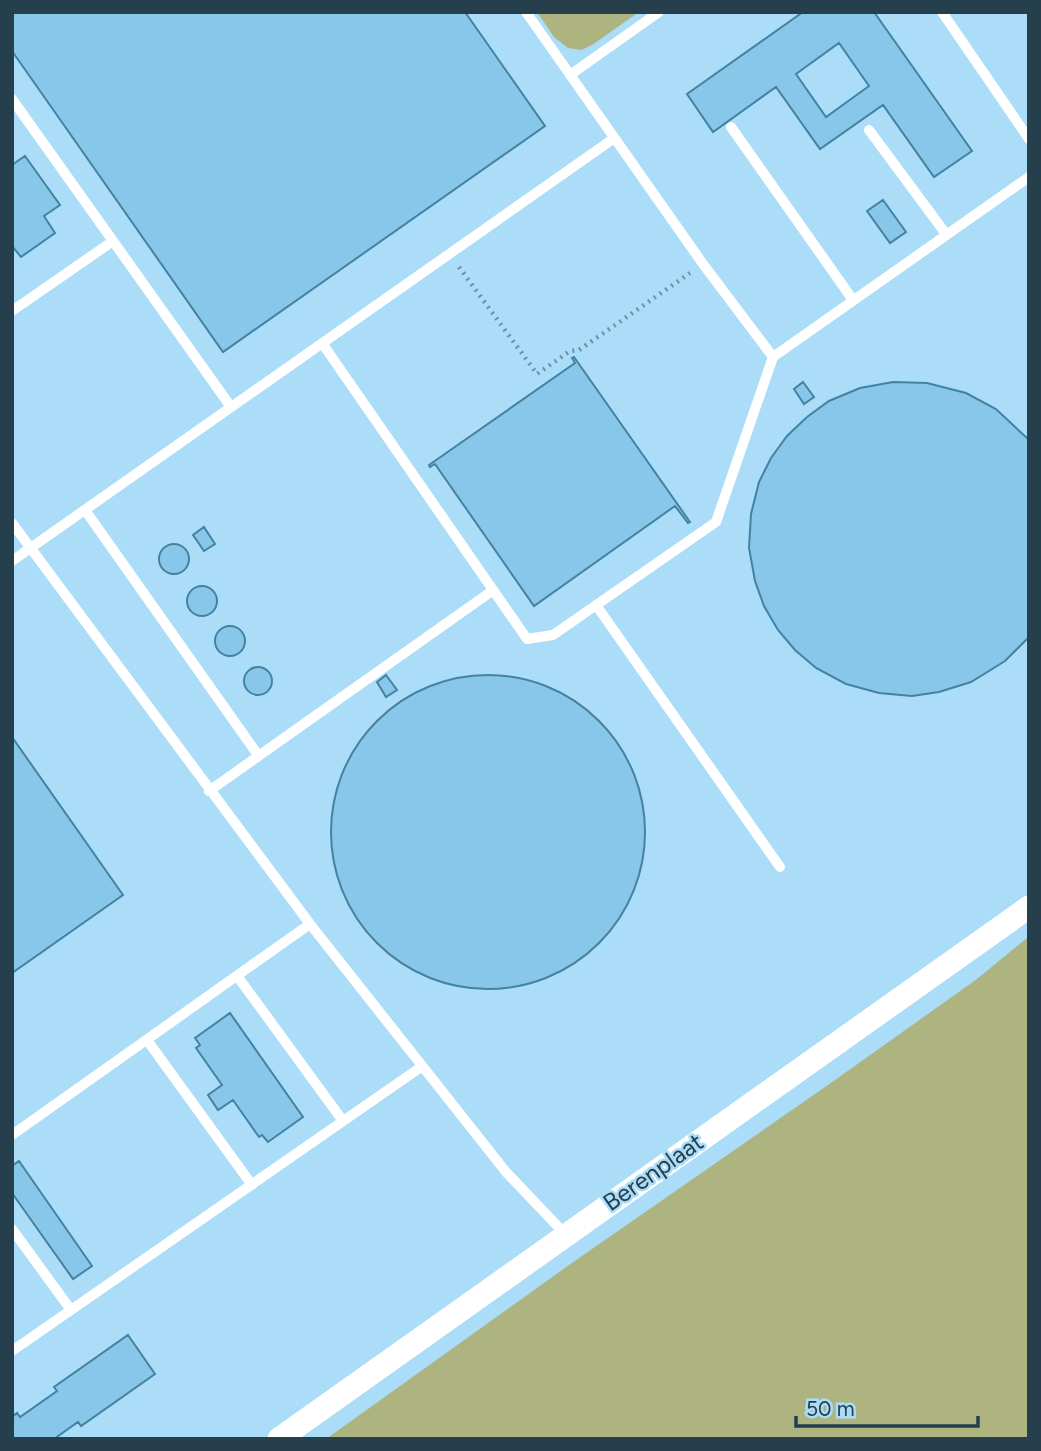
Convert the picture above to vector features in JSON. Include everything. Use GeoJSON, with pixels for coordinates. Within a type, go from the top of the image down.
{"type":"FeatureCollection","features":[{"type":"Feature","properties":{"kind":"street","name":"Berenplaat"},"geometry":{"type":"LineString","coordinates":[[279,1439],[1029,907]]}},
{"type":"Feature","properties":{"kind":"lane"},"geometry":{"type":"LineString","coordinates":[[526,12],[613,139],[773,357]]}},
{"type":"Feature","properties":{"kind":"lane"},"geometry":{"type":"LineString","coordinates":[[570,75],[659,12]]}},
{"type":"Feature","properties":{"kind":"lane"},"geometry":{"type":"LineString","coordinates":[[942,12],[1029,139]]}},
{"type":"Feature","properties":{"kind":"lane"},"geometry":{"type":"LineString","coordinates":[[12,99],[231,407]]}},
{"type":"Feature","properties":{"kind":"lane"},"geometry":{"type":"LineString","coordinates":[[732,127],[853,300]]}},
{"type":"Feature","properties":{"kind":"lane"},"geometry":{"type":"LineString","coordinates":[[869,130],[946,234]]}},
{"type":"Feature","properties":{"kind":"lane"},"geometry":{"type":"LineString","coordinates":[[12,561],[613,139]]}},
{"type":"Feature","properties":{"kind":"lane"},"geometry":{"type":"LineString","coordinates":[[322,343],[527,639],[553,635],[716,522],[773,357],[1029,177]]}},
{"type":"Feature","properties":{"kind":"lane"},"geometry":{"type":"LineString","coordinates":[[12,312],[113,241]]}},
{"type":"Feature","properties":{"kind":"lane"},"geometry":{"type":"LineString","coordinates":[[85,510],[258,755]]}},
{"type":"Feature","properties":{"kind":"lane"},"geometry":{"type":"LineString","coordinates":[[12,523],[209,791],[421,1067],[506,1171],[565,1234]]}},
{"type":"Feature","properties":{"kind":"lane"},"geometry":{"type":"LineString","coordinates":[[209,791],[492,591]]}},
{"type":"Feature","properties":{"kind":"lane"},"geometry":{"type":"LineString","coordinates":[[596,605],[780,867]]}},
{"type":"Feature","properties":{"kind":"lane"},"geometry":{"type":"LineString","coordinates":[[12,1135],[310,924]]}},
{"type":"Feature","properties":{"kind":"lane"},"geometry":{"type":"LineString","coordinates":[[238,977],[343,1121]]}},
{"type":"Feature","properties":{"kind":"lane"},"geometry":{"type":"LineString","coordinates":[[147,1040],[252,1185]]}},
{"type":"Feature","properties":{"kind":"lane"},"geometry":{"type":"LineString","coordinates":[[12,1351],[421,1067]]}},
{"type":"Feature","properties":{"kind":"lane"},"geometry":{"type":"LineString","coordinates":[[12,1229],[71,1310]]}},
{"type":"Feature","properties":{"kind":"path"},"geometry":{"type":"LineString","coordinates":[[449,254],[537,374],[570,351],[579,350],[703,264]]}},
{"type":"Feature","properties":{"kind":"green space"},"geometry":{"type":"Polygon","coordinates":[[[537,12],[639,12],[581,50],[568,48],[554,37],[537,12]]]}},
{"type":"Feature","properties":{"kind":"green space"},"geometry":{"type":"Polygon","coordinates":[[[1028,937],[1029,1439],[326,1439],[977,979],[1028,937]]]}},
{"type":"Feature","properties":{"kind":"building"},"geometry":{"type":"Polygon","coordinates":[[[12,12],[465,12],[545,126],[223,352],[12,51],[12,12]]]}},
{"type":"Feature","properties":{"kind":"building"},"geometry":{"type":"Polygon","coordinates":[[[803,12],[874,12],[972,151],[934,177],[883,105],[820,149],[776,87],[713,132],[687,94],[803,12]],[[839,43],[796,74],[826,117],[869,86],[839,43]]]}},
{"type":"Feature","properties":{"kind":"building"},"geometry":{"type":"Polygon","coordinates":[[[25,156],[60,205],[44,216],[55,233],[21,257],[12,246],[12,165],[25,156]]]}},
{"type":"Feature","properties":{"kind":"building"},"geometry":{"type":"Polygon","coordinates":[[[883,200],[906,232],[890,243],[867,211],[883,200]]]}},
{"type":"Feature","properties":{"kind":"building"},"geometry":{"type":"Polygon","coordinates":[[[574,357],[690,522],[688,523],[675,506],[534,606],[435,464],[430,467],[429,465],[575,363],[572,358],[574,357]]]}},
{"type":"Feature","properties":{"kind":"building"},"geometry":{"type":"Polygon","coordinates":[[[803,382],[814,397],[804,404],[794,389],[803,382]]]}},
{"type":"Feature","properties":{"kind":"building"},"geometry":{"type":"Polygon","coordinates":[[[893,382],[927,383],[966,393],[996,409],[1029,440],[1029,637],[1005,661],[971,682],[939,692],[912,696],[879,693],[846,684],[816,668],[795,650],[778,630],[764,606],[755,581],[749,548],[751,514],[759,482],[771,458],[787,436],[829,401],[860,388],[893,382]]]}},
{"type":"Feature","properties":{"kind":"building"},"geometry":{"type":"Polygon","coordinates":[[[204,527],[215,544],[204,551],[193,535],[204,527]]]}},
{"type":"Feature","properties":{"kind":"building"},"geometry":{"type":"Polygon","coordinates":[[[174,544],[184,549],[189,559],[184,569],[174,574],[164,569],[159,559],[164,549],[174,544]]]}},
{"type":"Feature","properties":{"kind":"building"},"geometry":{"type":"Polygon","coordinates":[[[202,586],[212,591],[217,601],[212,611],[202,616],[192,611],[187,601],[192,591],[202,586]]]}},
{"type":"Feature","properties":{"kind":"building"},"geometry":{"type":"Polygon","coordinates":[[[230,626],[240,631],[245,641],[240,651],[230,656],[220,651],[215,641],[220,631],[230,626]]]}},
{"type":"Feature","properties":{"kind":"building"},"geometry":{"type":"Polygon","coordinates":[[[258,667],[268,671],[272,681],[268,691],[258,695],[248,691],[244,681],[248,671],[258,667]]]}},
{"type":"Feature","properties":{"kind":"building"},"geometry":{"type":"Polygon","coordinates":[[[386,675],[397,690],[386,697],[377,682],[386,675]]]}},
{"type":"Feature","properties":{"kind":"building"},"geometry":{"type":"Polygon","coordinates":[[[488,675],[519,678],[548,687],[575,701],[599,721],[619,745],[633,772],[642,801],[645,832],[642,863],[633,892],[619,919],[599,943],[575,963],[548,977],[519,986],[488,989],[457,986],[428,977],[401,963],[377,943],[357,919],[343,892],[334,863],[331,832],[334,801],[343,772],[357,745],[377,721],[401,701],[428,687],[457,678],[488,675]]]}},
{"type":"Feature","properties":{"kind":"building"},"geometry":{"type":"Polygon","coordinates":[[[12,737],[123,895],[12,973],[12,737]]]}},
{"type":"Feature","properties":{"kind":"building"},"geometry":{"type":"Polygon","coordinates":[[[230,1013],[303,1117],[268,1142],[262,1135],[259,1137],[233,1100],[218,1110],[208,1095],[222,1085],[196,1048],[200,1045],[195,1038],[230,1013]]]}},
{"type":"Feature","properties":{"kind":"building"},"geometry":{"type":"Polygon","coordinates":[[[19,1161],[92,1266],[73,1279],[12,1193],[12,1166],[19,1161]]]}},
{"type":"Feature","properties":{"kind":"building"},"geometry":{"type":"Polygon","coordinates":[[[128,1335],[155,1374],[81,1426],[78,1422],[54,1439],[12,1439],[12,1417],[17,1413],[20,1417],[57,1391],[54,1387],[128,1335]]]}}]}
